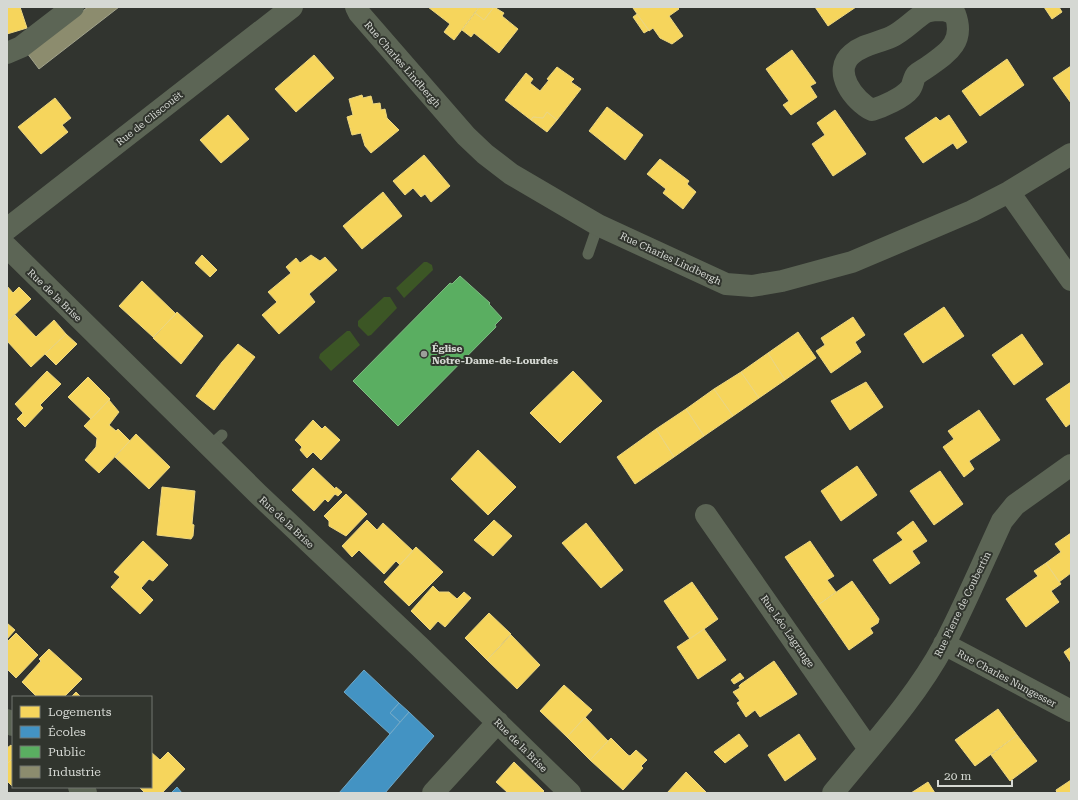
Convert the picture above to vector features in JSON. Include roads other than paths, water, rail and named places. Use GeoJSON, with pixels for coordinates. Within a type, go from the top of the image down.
{"type":"FeatureCollection","features":[{"type":"Feature","properties":{"kind":"street"},"geometry":{"type":"LineString","coordinates":[[7,53],[21,47],[73,7]]}},
{"type":"Feature","properties":{"kind":"street","name":"Rue de Cliscouët"},"geometry":{"type":"LineString","coordinates":[[7,229],[292,7]]}},
{"type":"Feature","properties":{"kind":"street","name":"Rue Charles Lindbergh"},"geometry":{"type":"LineString","coordinates":[[356,7],[369,25],[458,127],[485,154],[512,174],[598,225],[726,284],[752,286],[782,281],[852,262],[972,211],[1009,192],[1071,154]]}},
{"type":"Feature","properties":{"kind":"street"},"geometry":{"type":"LineString","coordinates":[[927,11],[958,11],[959,34],[952,47],[945,55],[916,75],[910,90],[882,107],[872,110],[865,107],[857,99],[846,84],[843,72],[845,62],[851,54],[863,47],[892,36],[927,11]]}},
{"type":"Feature","properties":{"kind":"street"},"geometry":{"type":"LineString","coordinates":[[1009,192],[1071,280]]}},
{"type":"Feature","properties":{"kind":"street","name":"Rue de la Brise"},"geometry":{"type":"LineString","coordinates":[[7,247],[216,440],[570,793]]}},
{"type":"Feature","properties":{"kind":"street","name":"Rue Pierre de Coubertin"},"geometry":{"type":"LineString","coordinates":[[833,793],[916,688],[944,644],[1002,521],[1020,501],[1071,465]]}},
{"type":"Feature","properties":{"kind":"street","name":"Rue Léo Lagrange"},"geometry":{"type":"LineString","coordinates":[[706,514],[869,749]]}},
{"type":"Feature","properties":{"kind":"street","name":"Rue Charles Nungesser"},"geometry":{"type":"LineString","coordinates":[[944,644],[1071,711]]}},
{"type":"Feature","properties":{"kind":"street"},"geometry":{"type":"LineString","coordinates":[[433,793],[498,722]]}},
{"type":"Feature","properties":{"kind":"lane"},"geometry":{"type":"LineString","coordinates":[[588,254],[598,225]]}},
{"type":"Feature","properties":{"kind":"place","name":"Église Notre-Dame-de-Lourdes"},"geometry":{"type":"Point","coordinates":[424,354]}}]}
